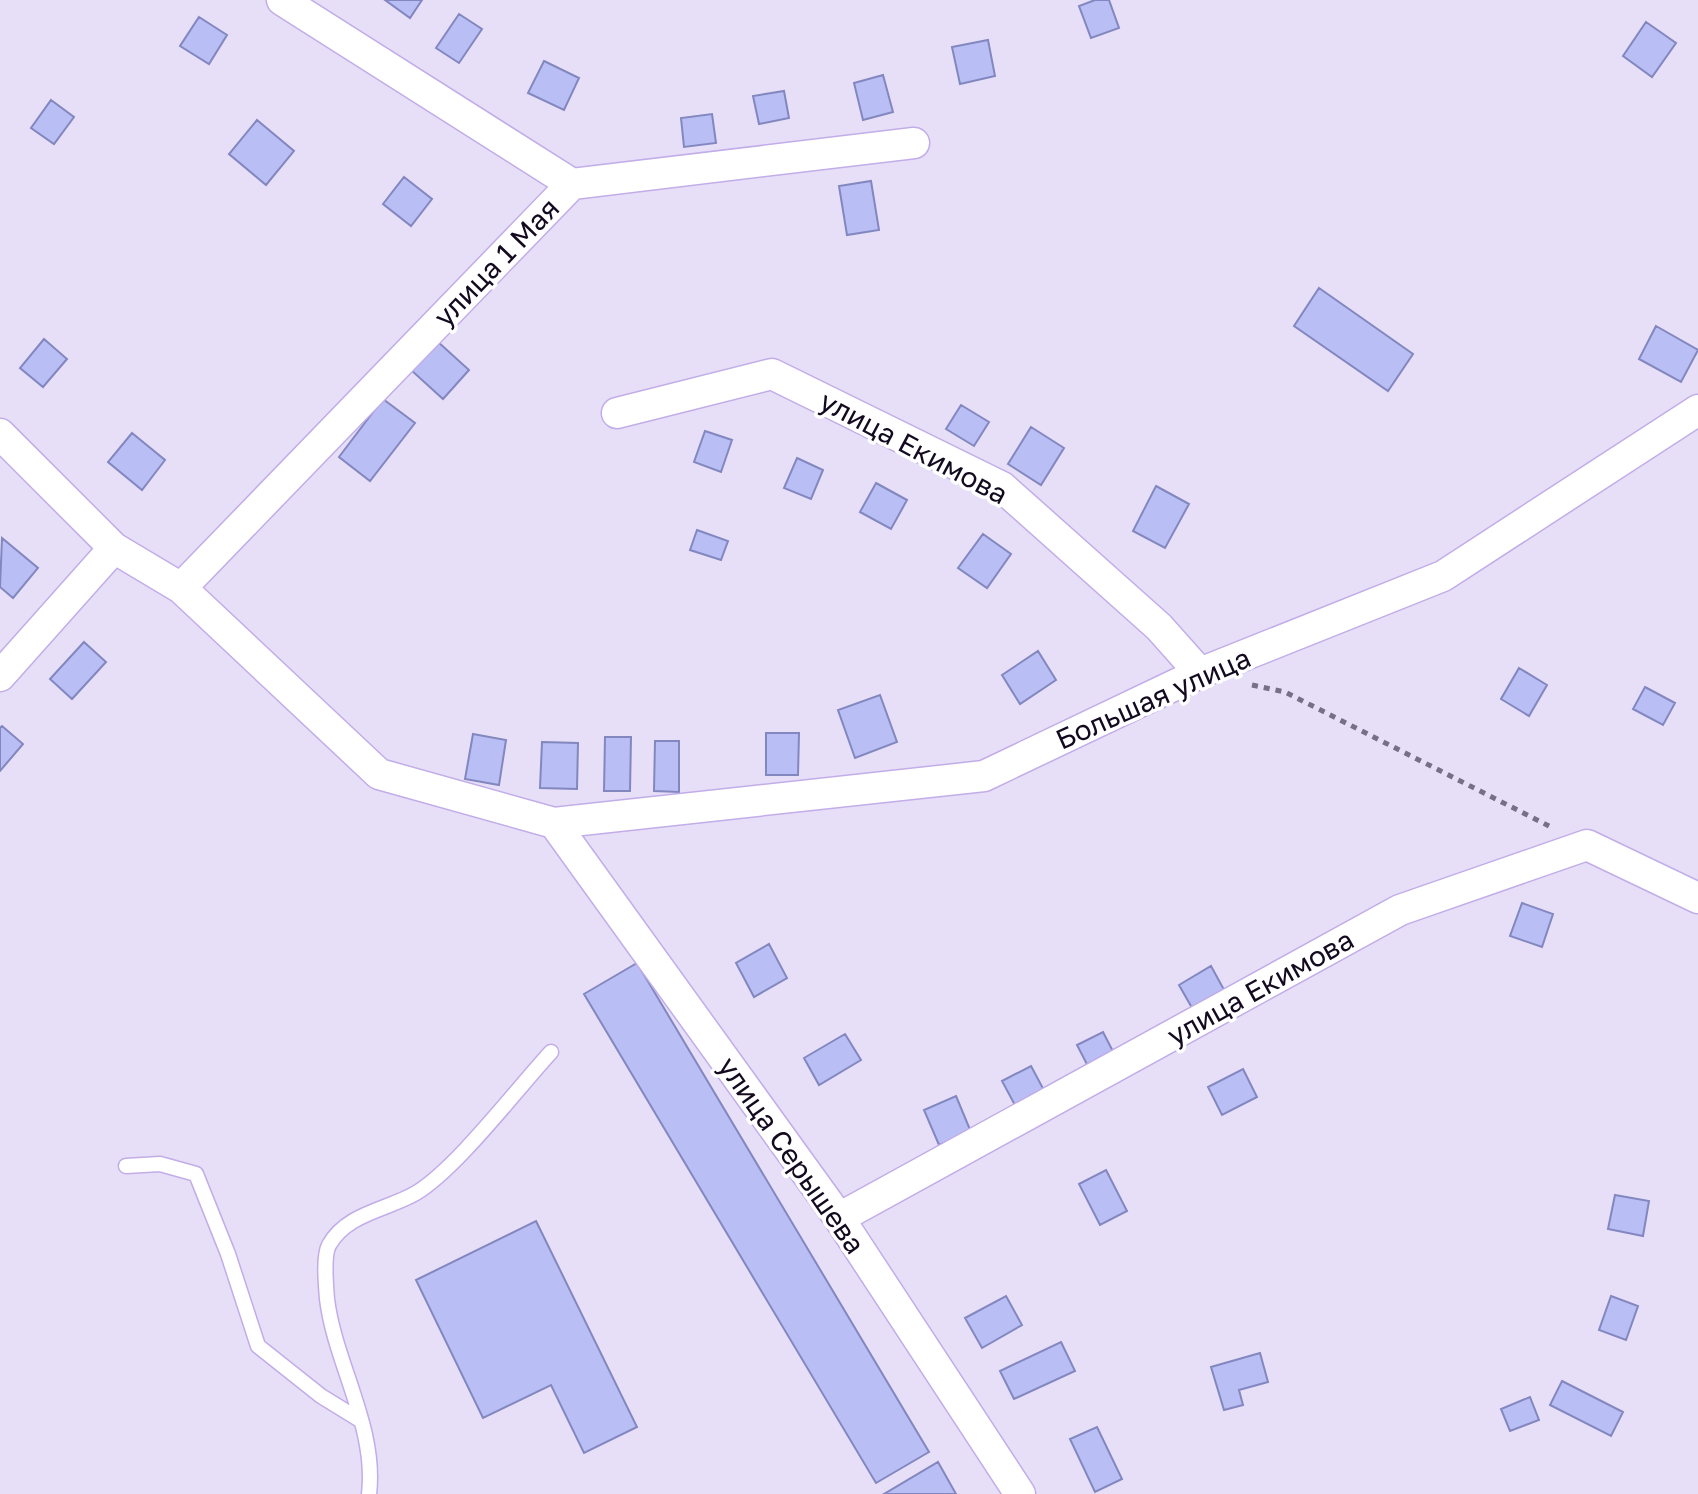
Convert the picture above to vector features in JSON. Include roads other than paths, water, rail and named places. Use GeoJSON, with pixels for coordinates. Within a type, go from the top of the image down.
{"type":"FeatureCollection","features":[{"type":"Feature","properties":{"kind":"street"},"geometry":{"type":"LineString","coordinates":[[282,0],[572,184]]}},
{"type":"Feature","properties":{"kind":"street","name":"улица 1 Мая"},"geometry":{"type":"LineString","coordinates":[[181,588],[572,184],[914,143]]}},
{"type":"Feature","properties":{"kind":"street","name":"улица Екимова"},"geometry":{"type":"LineString","coordinates":[[617,413],[772,374],[1002,487],[1159,627],[1200,673]]}},
{"type":"Feature","properties":{"kind":"street","name":"Большая улица"},"geometry":{"type":"LineString","coordinates":[[554,823],[984,776],[1200,673],[1443,576],[1698,410]]}},
{"type":"Feature","properties":{"kind":"street"},"geometry":{"type":"LineString","coordinates":[[0,434],[114,548],[181,588],[379,774],[554,823]]}},
{"type":"Feature","properties":{"kind":"street"},"geometry":{"type":"LineString","coordinates":[[0,676],[114,548]]}},
{"type":"Feature","properties":{"kind":"street","name":"улица Серышева"},"geometry":{"type":"LineString","coordinates":[[554,823],[839,1218],[1020,1494]]}},
{"type":"Feature","properties":{"kind":"street","name":"улица Екимова"},"geometry":{"type":"LineString","coordinates":[[839,1218],[1400,910],[1587,845],[1698,898]]}},
{"type":"Feature","properties":{"kind":"lane"},"geometry":{"type":"LineString","coordinates":[[369,1494],[372,1476],[360,1420],[327,1300],[327,1247],[346,1224],[418,1192],[455,1157],[551,1052]]}},
{"type":"Feature","properties":{"kind":"lane"},"geometry":{"type":"LineString","coordinates":[[126,1166],[160,1164],[196,1174],[224,1242],[258,1346],[321,1396],[360,1420]]}}]}
